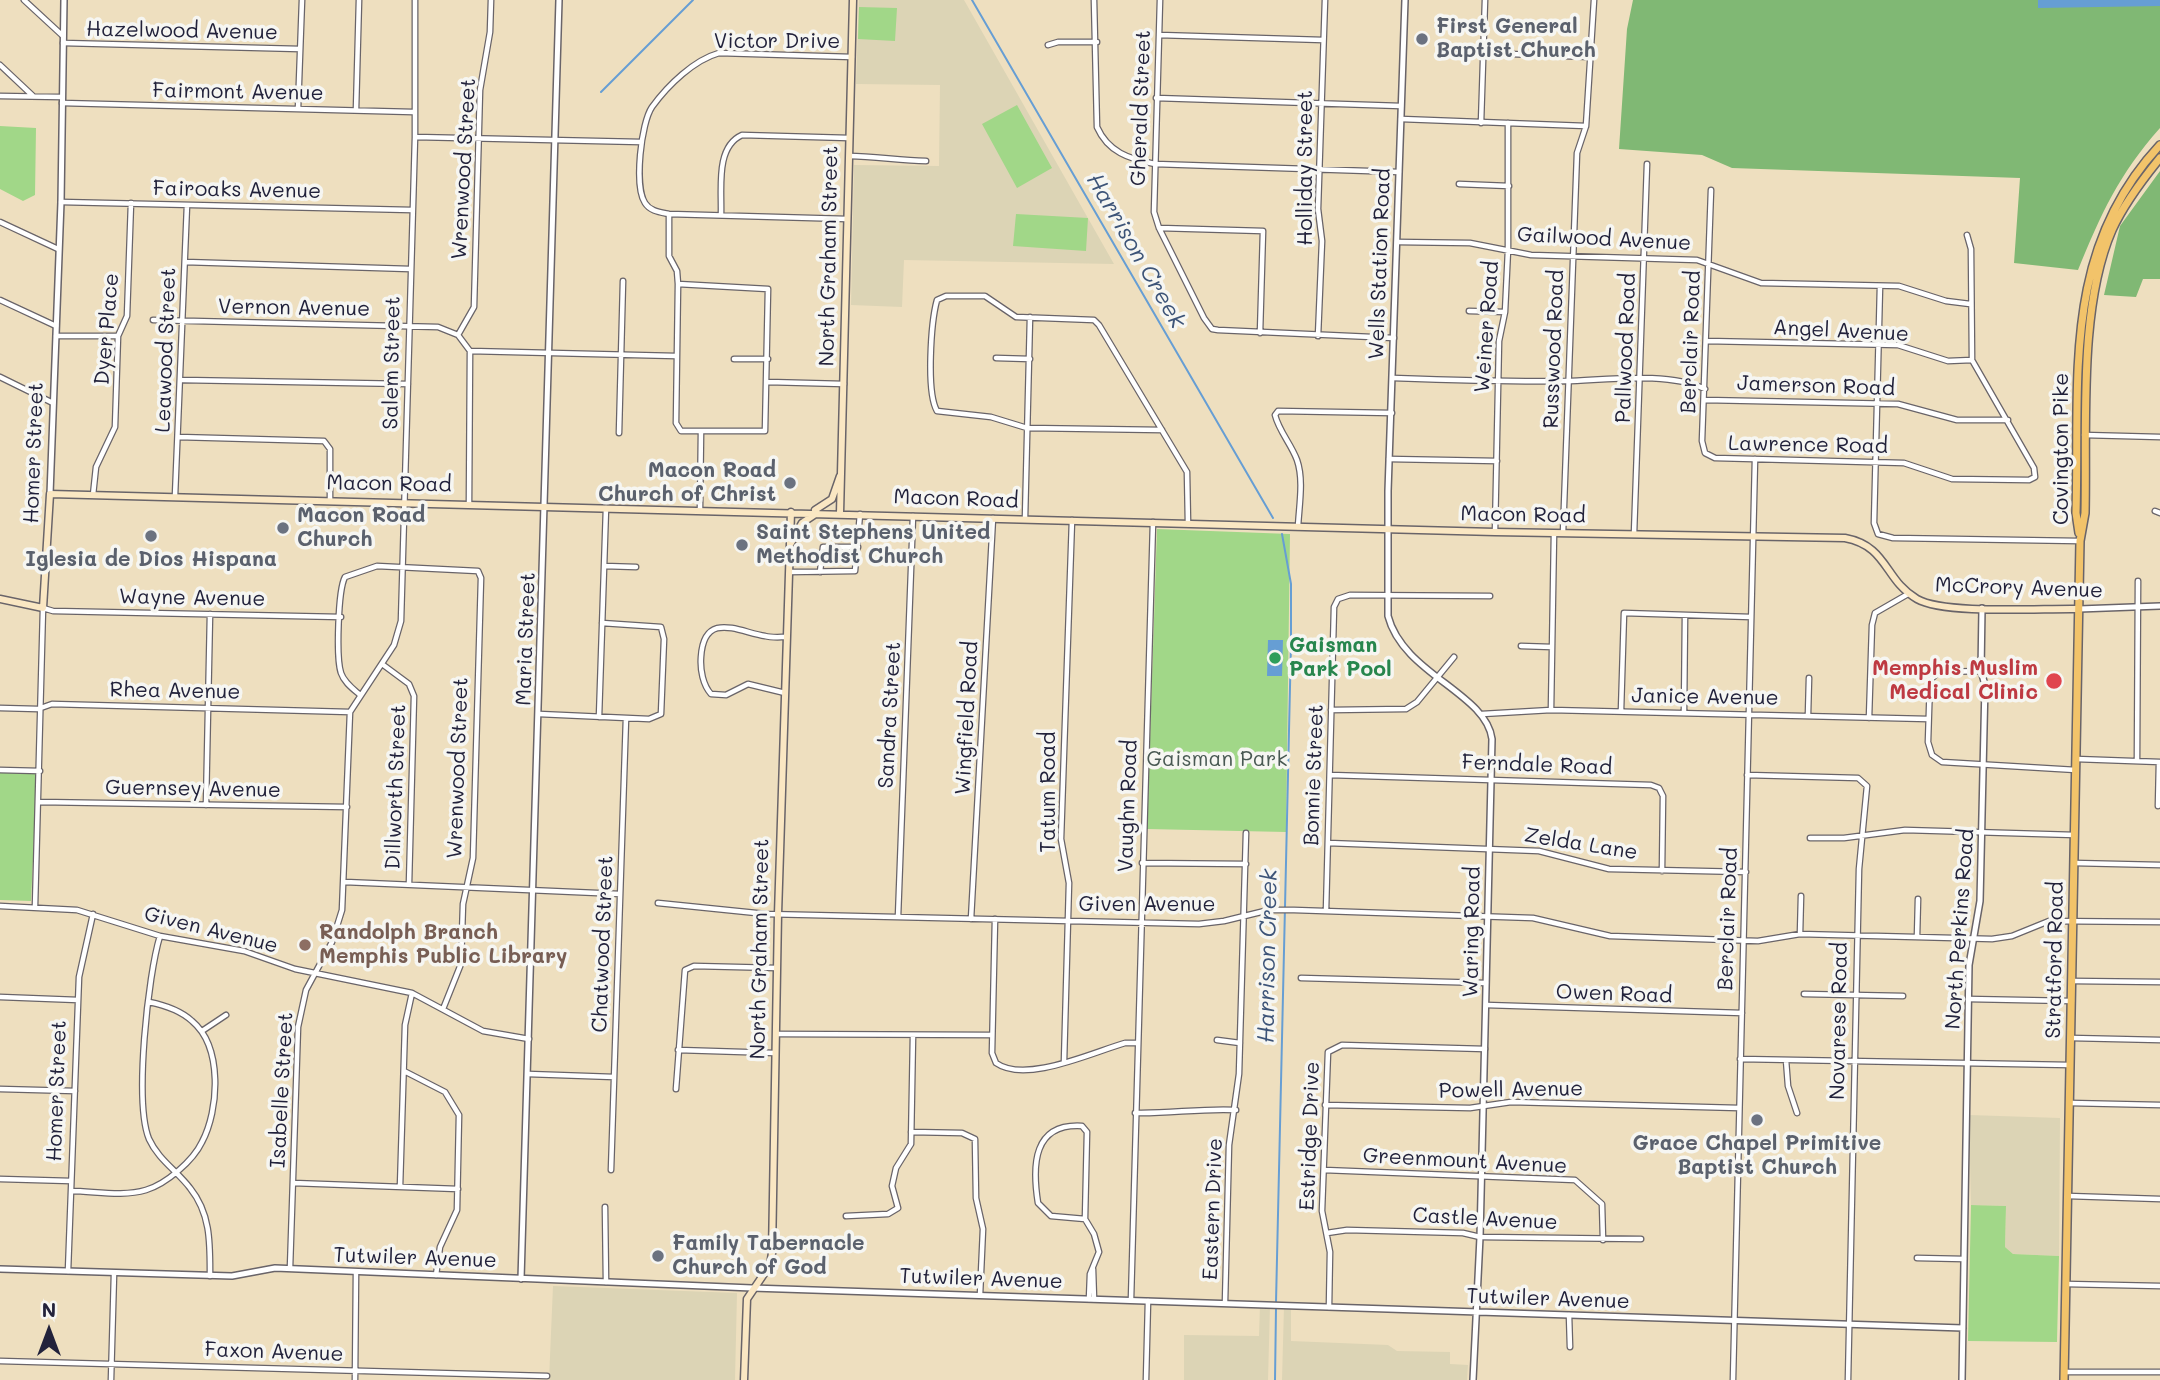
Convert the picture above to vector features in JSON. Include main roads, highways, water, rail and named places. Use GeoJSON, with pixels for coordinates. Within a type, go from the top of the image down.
{"type":"FeatureCollection","features":[{"type":"Feature","properties":{"kind":"main road","name":"North Graham Street"},"geometry":{"type":"LineString","coordinates":[[840,513],[853,0]]}},
{"type":"Feature","properties":{"kind":"main road","name":"Covington Pike"},"geometry":{"type":"LineString","coordinates":[[2080,541],[2076,513],[2081,323],[2089,269],[2104,226],[2118,200],[2160,145]]}},
{"type":"Feature","properties":{"kind":"main road","name":"Covington Pike"},"geometry":{"type":"LineString","coordinates":[[2080,541],[2085,513],[2090,324],[2098,272],[2112,229],[2160,158]]}},
{"type":"Feature","properties":{"kind":"main road"},"geometry":{"type":"LineString","coordinates":[[790,545],[802,523],[813,512],[829,503],[841,475]]}},
{"type":"Feature","properties":{"kind":"main road","name":"Macon Road"},"geometry":{"type":"LineString","coordinates":[[50,494],[701,509],[1495,532],[1753,536],[1861,541]]}},
{"type":"Feature","properties":{"kind":"main road","name":"Homer Street"},"geometry":{"type":"LineString","coordinates":[[0,599],[43,608],[50,494]]}},
{"type":"Feature","properties":{"kind":"main road","name":"North Graham Street"},"geometry":{"type":"LineString","coordinates":[[744,1380],[746,1305],[752,1288],[770,1265],[772,1253],[778,914],[791,512]]}},
{"type":"Feature","properties":{"kind":"main road","name":"McCrory Avenue"},"geometry":{"type":"LineString","coordinates":[[1861,541],[1882,558],[1897,584],[1908,594],[1932,606],[2079,609]]}},
{"type":"Feature","properties":{"kind":"main road","name":"Stratford Road"},"geometry":{"type":"LineString","coordinates":[[2065,1376],[2080,541]]}},
{"type":"Feature","properties":{"kind":"water"},"geometry":{"type":"Polygon","coordinates":[[[2038,0],[2160,0],[2160,6],[2038,8],[2038,0]]]}},
{"type":"Feature","properties":{"kind":"water","name":"Gaisman Park Pool"},"geometry":{"type":"Polygon","coordinates":[[[1268,640],[1283,640],[1282,676],[1267,676],[1268,640]]]}},
{"type":"Feature","properties":{"kind":"waterway"},"geometry":{"type":"LineString","coordinates":[[601,92],[693,0]]}},
{"type":"Feature","properties":{"kind":"waterway","name":"Harrison Creek"},"geometry":{"type":"LineString","coordinates":[[972,0],[1273,518]]}},
{"type":"Feature","properties":{"kind":"waterway","name":"Harrison Creek"},"geometry":{"type":"LineString","coordinates":[[1276,1302],[1291,643],[1291,584],[1282,534]]}},
{"type":"Feature","properties":{"kind":"waterway","name":"Harrison Creek"},"geometry":{"type":"LineString","coordinates":[[1275,1380],[1276,1308]]}},
{"type":"Feature","properties":{"kind":"place","name":"First General Baptist Church"},"geometry":{"type":"Point","coordinates":[1422,39]}},
{"type":"Feature","properties":{"kind":"place","name":"Macon Road Church of Christ"},"geometry":{"type":"Point","coordinates":[790,483]}},
{"type":"Feature","properties":{"kind":"place","name":"Macon Road Church"},"geometry":{"type":"Point","coordinates":[283,528]}},
{"type":"Feature","properties":{"kind":"place","name":"Iglesia de Dios Hispana"},"geometry":{"type":"Point","coordinates":[151,536]}},
{"type":"Feature","properties":{"kind":"place","name":"Saint Stephens United Methodist Church"},"geometry":{"type":"Point","coordinates":[742,545]}},
{"type":"Feature","properties":{"kind":"place","name":"Gaisman Park Pool"},"geometry":{"type":"Point","coordinates":[1275,658]}},
{"type":"Feature","properties":{"kind":"place","name":"Memphis Muslim Medical Clinic"},"geometry":{"type":"Point","coordinates":[2054,681]}},
{"type":"Feature","properties":{"kind":"place","name":"Randolph Branch Memphis Public Library"},"geometry":{"type":"Point","coordinates":[305,945]}},
{"type":"Feature","properties":{"kind":"place","name":"Grace Chapel Primitive Baptist Church"},"geometry":{"type":"Point","coordinates":[1757,1120]}},
{"type":"Feature","properties":{"kind":"place","name":"Family Tabernacle Church of God"},"geometry":{"type":"Point","coordinates":[658,1256]}},
{"type":"Feature","properties":{"kind":"park label","name":"Gaisman Park"},"geometry":{"type":"Point","coordinates":[1217,760]}}]}
